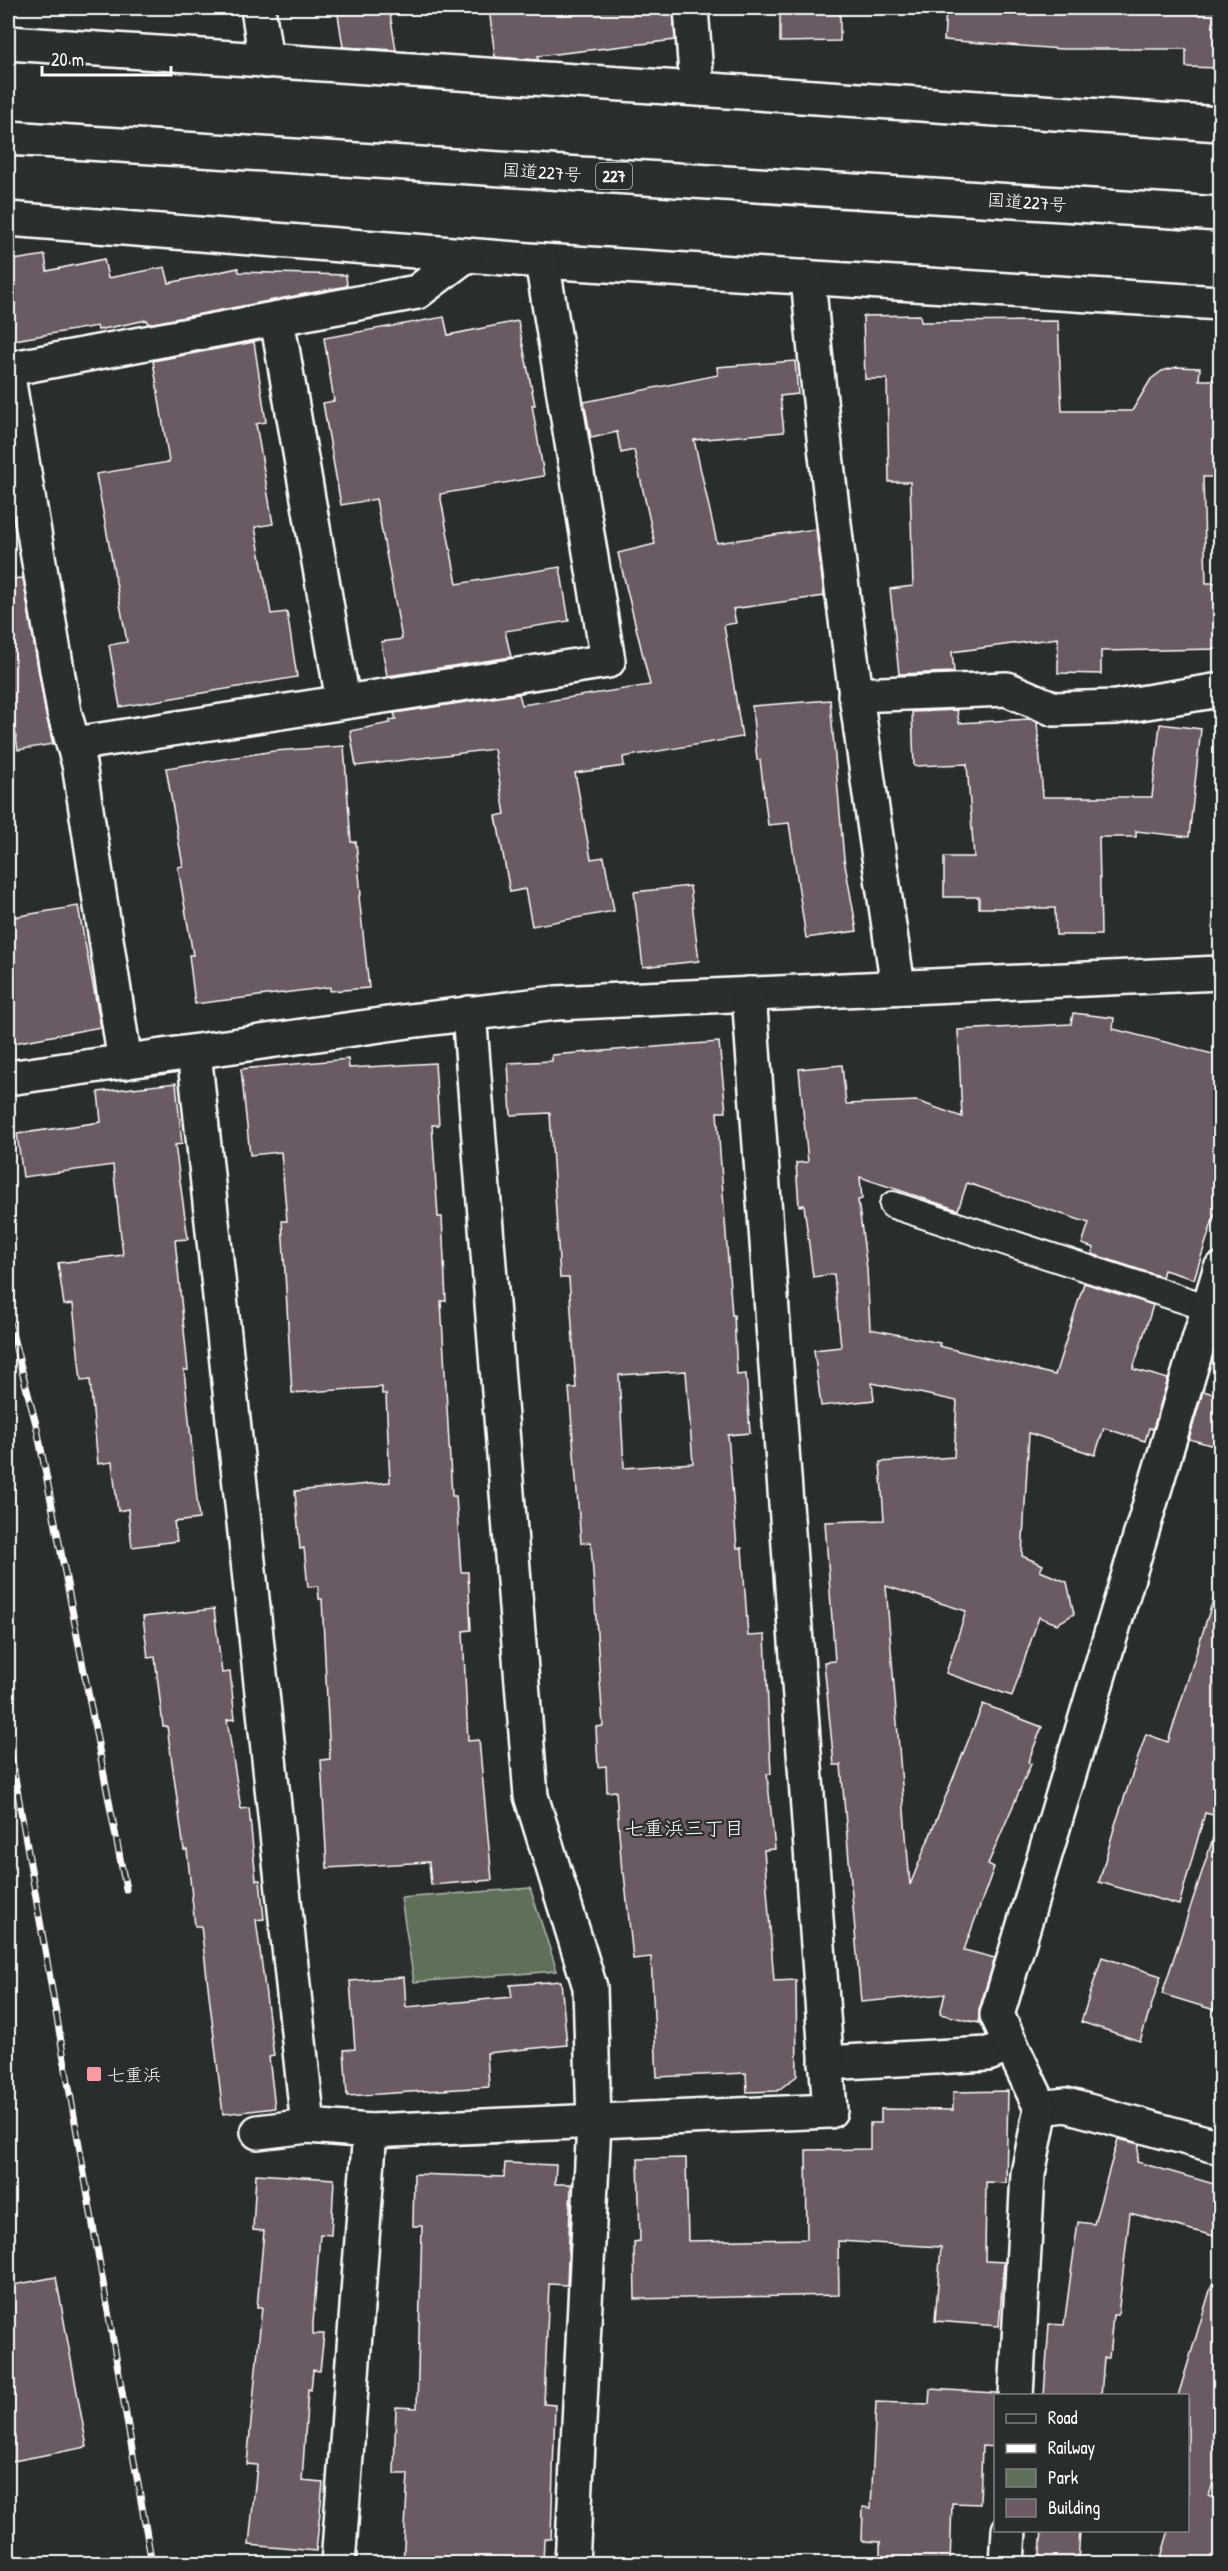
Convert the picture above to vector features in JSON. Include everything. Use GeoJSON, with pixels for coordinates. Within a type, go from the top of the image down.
{"type":"FeatureCollection","features":[{"type":"Feature","properties":{"kind":"main road"},"geometry":{"type":"LineString","coordinates":[[258,8],[266,61]]}},
{"type":"Feature","properties":{"kind":"main road"},"geometry":{"type":"LineString","coordinates":[[691,8],[698,88]]}},
{"type":"Feature","properties":{"kind":"main road"},"geometry":{"type":"LineString","coordinates":[[8,43],[1221,123]]}},
{"type":"Feature","properties":{"kind":"main road","name":"国道227号"},"geometry":{"type":"LineString","coordinates":[[8,138],[1221,214]]}},
{"type":"Feature","properties":{"kind":"main road"},"geometry":{"type":"LineString","coordinates":[[8,219],[542,261],[1221,303]]}},
{"type":"Feature","properties":{"kind":"main road"},"geometry":{"type":"LineString","coordinates":[[8,369],[417,292],[466,255]]}},
{"type":"Feature","properties":{"kind":"main road"},"geometry":{"type":"LineString","coordinates":[[75,744],[608,661],[542,261]]}},
{"type":"Feature","properties":{"kind":"main road"},"geometry":{"type":"LineString","coordinates":[[808,277],[823,441],[855,695],[898,987]]}},
{"type":"Feature","properties":{"kind":"main road"},"geometry":{"type":"LineString","coordinates":[[277,319],[343,701]]}},
{"type":"Feature","properties":{"kind":"main road"},"geometry":{"type":"LineString","coordinates":[[8,377],[64,712],[75,744],[125,1062]]}},
{"type":"Feature","properties":{"kind":"main road"},"geometry":{"type":"LineString","coordinates":[[855,695],[1007,689],[1054,709],[1116,707],[1221,690]]}},
{"type":"Feature","properties":{"kind":"main road"},"geometry":{"type":"LineString","coordinates":[[8,1078],[469,1013],[556,1003],[1221,973]]}},
{"type":"Feature","properties":{"kind":"main road"},"geometry":{"type":"LineString","coordinates":[[258,2132],[308,2126],[370,2131],[830,2111],[749,994]]}},
{"type":"Feature","properties":{"kind":"main road"},"geometry":{"type":"LineString","coordinates":[[469,1013],[531,1796],[590,1987],[594,2122],[572,2564]]}},
{"type":"Feature","properties":{"kind":"main road"},"geometry":{"type":"LineString","coordinates":[[194,1052],[308,2126]]}},
{"type":"Feature","properties":{"kind":"main road"},"geometry":{"type":"LineString","coordinates":[[1016,2394],[1028,2174],[1041,2108],[997,2015],[1210,1343],[1209,1308],[1221,1270]]}},
{"type":"Feature","properties":{"kind":"main road"},"geometry":{"type":"LineString","coordinates":[[826,2063],[988,2054],[1011,2045]]}},
{"type":"Feature","properties":{"kind":"main road"},"geometry":{"type":"LineString","coordinates":[[1041,2108],[1066,2105],[1221,2147]]}},
{"type":"Feature","properties":{"kind":"main road"},"geometry":{"type":"LineString","coordinates":[[338,2564],[370,2131]]}},
{"type":"Feature","properties":{"kind":"main road"},"geometry":{"type":"LineString","coordinates":[[1007,2564],[1009,2532]]}},
{"type":"Feature","properties":{"kind":"lane"},"geometry":{"type":"LineString","coordinates":[[893,1205],[1209,1308]]}},
{"type":"Feature","properties":{"kind":"green space"},"geometry":{"type":"Polygon","coordinates":[[[530,1888],[557,1971],[414,1982],[401,1898],[530,1888]]]}},
{"type":"Feature","properties":{"kind":"building"},"geometry":{"type":"Polygon","coordinates":[[[337,8],[389,8],[396,50],[343,47],[337,8]]]}},
{"type":"Feature","properties":{"kind":"building"},"geometry":{"type":"Polygon","coordinates":[[[489,8],[673,8],[675,40],[538,56],[538,60],[495,57],[489,8]]]}},
{"type":"Feature","properties":{"kind":"building"},"geometry":{"type":"Polygon","coordinates":[[[780,8],[840,8],[840,41],[780,42],[780,8]]]}},
{"type":"Feature","properties":{"kind":"building"},"geometry":{"type":"Polygon","coordinates":[[[946,8],[1221,8],[1221,68],[1186,67],[1186,49],[1061,49],[944,40],[946,8]]]}},
{"type":"Feature","properties":{"kind":"building"},"geometry":{"type":"Polygon","coordinates":[[[45,255],[47,271],[104,259],[108,278],[165,267],[169,283],[238,268],[239,272],[346,275],[347,286],[148,324],[147,320],[98,330],[97,326],[8,341],[8,261],[45,255]]]}},
{"type":"Feature","properties":{"kind":"building"},"geometry":{"type":"Polygon","coordinates":[[[920,315],[921,322],[1058,321],[1062,411],[1132,411],[1151,379],[1162,371],[1177,367],[1200,368],[1199,380],[1216,380],[1215,477],[1203,477],[1206,583],[1221,583],[1221,649],[1101,651],[1101,674],[1058,673],[1058,638],[952,652],[954,672],[899,674],[890,589],[913,586],[910,482],[889,482],[887,379],[865,379],[863,316],[920,315]]]}},
{"type":"Feature","properties":{"kind":"building"},"geometry":{"type":"Polygon","coordinates":[[[444,317],[448,335],[518,321],[535,405],[532,405],[544,476],[440,494],[457,584],[560,567],[569,621],[505,631],[511,657],[387,676],[381,642],[402,639],[376,499],[341,505],[323,403],[334,401],[324,338],[444,317]]]}},
{"type":"Feature","properties":{"kind":"building"},"geometry":{"type":"Polygon","coordinates":[[[254,342],[266,422],[256,424],[273,524],[255,527],[271,614],[287,612],[297,677],[120,707],[109,645],[127,642],[96,474],[169,462],[153,361],[254,342]]]}},
{"type":"Feature","properties":{"kind":"building"},"geometry":{"type":"Polygon","coordinates":[[[795,361],[798,394],[780,396],[784,432],[694,440],[717,543],[816,529],[824,596],[733,609],[736,623],[724,625],[742,737],[623,757],[624,766],[575,773],[591,859],[604,857],[614,911],[532,926],[525,889],[510,892],[496,816],[505,814],[494,749],[356,766],[350,731],[390,723],[390,720],[396,719],[394,713],[519,694],[522,705],[650,685],[618,553],[655,544],[634,450],[621,453],[617,432],[591,438],[584,402],[718,375],[717,367],[795,361]]]}},
{"type":"Feature","properties":{"kind":"building"},"geometry":{"type":"Polygon","coordinates":[[[23,578],[53,744],[18,750],[12,711],[8,711],[8,579],[23,578]]]}},
{"type":"Feature","properties":{"kind":"building"},"geometry":{"type":"Polygon","coordinates":[[[830,700],[844,859],[857,931],[806,938],[789,823],[768,825],[760,760],[757,760],[752,706],[830,700]]]}},
{"type":"Feature","properties":{"kind":"building"},"geometry":{"type":"Polygon","coordinates":[[[957,710],[959,723],[1030,719],[1037,722],[1043,797],[1152,797],[1160,724],[1201,729],[1189,837],[1136,831],[1136,837],[1099,837],[1101,935],[1056,935],[1055,908],[979,908],[979,897],[944,897],[944,857],[974,857],[967,764],[914,766],[912,712],[957,710]]]}},
{"type":"Feature","properties":{"kind":"building"},"geometry":{"type":"Polygon","coordinates":[[[344,746],[351,842],[356,842],[361,895],[359,896],[369,988],[330,991],[330,987],[195,1004],[189,955],[193,955],[178,867],[183,866],[166,768],[274,751],[344,746]]]}},
{"type":"Feature","properties":{"kind":"building"},"geometry":{"type":"Polygon","coordinates":[[[690,886],[699,961],[643,967],[634,892],[690,886]]]}},
{"type":"Feature","properties":{"kind":"building"},"geometry":{"type":"Polygon","coordinates":[[[78,906],[101,1027],[8,1044],[8,994],[15,993],[8,949],[8,918],[78,906]]]}},
{"type":"Feature","properties":{"kind":"building"},"geometry":{"type":"Polygon","coordinates":[[[1073,1013],[1114,1018],[1113,1029],[1221,1056],[1221,1195],[1194,1279],[1164,1270],[1162,1277],[1092,1254],[1094,1248],[1082,1244],[1089,1223],[967,1183],[958,1210],[860,1177],[862,1199],[858,1200],[867,1269],[870,1329],[940,1343],[939,1346],[1055,1375],[1084,1283],[1153,1305],[1133,1369],[1168,1379],[1153,1429],[1149,1428],[1145,1441],[1104,1428],[1095,1455],[1029,1433],[1022,1556],[1043,1565],[1040,1571],[1067,1582],[1074,1614],[1057,1624],[1039,1617],[1012,1696],[946,1673],[966,1611],[886,1586],[910,1885],[983,1704],[1042,1727],[1028,1762],[1031,1764],[988,1864],[994,1867],[964,1950],[995,1958],[979,2010],[979,2023],[940,2014],[945,1994],[861,2002],[841,1765],[834,1765],[824,1662],[835,1661],[825,1522],[884,1520],[880,1462],[954,1457],[957,1401],[872,1383],[874,1400],[821,1406],[814,1350],[841,1347],[834,1274],[813,1277],[804,1205],[799,1206],[796,1163],[808,1162],[799,1069],[842,1065],[846,1104],[917,1101],[962,1117],[958,1030],[1071,1024],[1073,1013]]]}},
{"type":"Feature","properties":{"kind":"building"},"geometry":{"type":"Polygon","coordinates":[[[719,1042],[726,1112],[717,1112],[732,1315],[734,1315],[737,1375],[746,1374],[750,1433],[728,1435],[737,1548],[742,1548],[748,1636],[765,1635],[771,1774],[767,1774],[775,1849],[764,1850],[774,1981],[796,1980],[797,2076],[777,2091],[747,2092],[746,2073],[657,2077],[651,1957],[633,1959],[624,1873],[622,1873],[616,1791],[607,1792],[606,1766],[598,1767],[596,1727],[603,1726],[591,1542],[581,1543],[569,1388],[576,1388],[569,1278],[560,1278],[550,1113],[511,1115],[508,1063],[552,1061],[552,1055],[719,1042]],[[686,1371],[619,1375],[624,1468],[693,1463],[686,1371]]]}},
{"type":"Feature","properties":{"kind":"building"},"geometry":{"type":"Polygon","coordinates":[[[348,1059],[349,1068],[435,1063],[439,1125],[432,1125],[438,1217],[442,1217],[446,1301],[441,1301],[452,1496],[456,1496],[461,1572],[468,1572],[471,1630],[463,1631],[468,1741],[479,1740],[492,1880],[431,1885],[429,1862],[327,1868],[321,1760],[330,1759],[322,1599],[319,1599],[318,1586],[308,1587],[304,1548],[300,1549],[295,1491],[390,1482],[386,1394],[382,1394],[382,1387],[292,1393],[282,1221],[287,1221],[281,1152],[250,1155],[241,1069],[348,1059]]]}},
{"type":"Feature","properties":{"kind":"building"},"geometry":{"type":"Polygon","coordinates":[[[176,1083],[182,1144],[175,1145],[188,1239],[175,1240],[188,1370],[184,1370],[199,1519],[174,1522],[177,1541],[132,1547],[128,1509],[118,1511],[112,1462],[98,1464],[90,1380],[81,1381],[73,1304],[64,1305],[58,1263],[123,1255],[113,1165],[23,1177],[17,1134],[101,1122],[98,1092],[176,1083]]]}},
{"type":"Feature","properties":{"kind":"building"},"geometry":{"type":"Polygon","coordinates":[[[1203,1391],[1221,1396],[1221,1448],[1189,1439],[1203,1391]]]}},
{"type":"Feature","properties":{"kind":"building"},"geometry":{"type":"Polygon","coordinates":[[[1213,1600],[1221,1601],[1221,1817],[1205,1813],[1179,1905],[1099,1882],[1115,1825],[1146,1734],[1168,1742],[1213,1600]]]}},
{"type":"Feature","properties":{"kind":"building"},"geometry":{"type":"Polygon","coordinates":[[[214,1609],[222,1673],[230,1672],[235,1719],[227,1720],[241,1809],[249,1808],[256,1880],[260,1880],[264,1919],[256,1920],[274,2056],[269,2057],[275,2108],[223,2114],[201,1926],[195,1926],[187,1850],[184,1850],[167,1726],[163,1726],[155,1657],[148,1658],[143,1617],[214,1609]]]}},
{"type":"Feature","properties":{"kind":"building"},"geometry":{"type":"Polygon","coordinates":[[[1214,1835],[1221,1836],[1221,2012],[1162,1994],[1214,1835]]]}},
{"type":"Feature","properties":{"kind":"building"},"geometry":{"type":"Polygon","coordinates":[[[1102,1957],[1161,1976],[1140,2041],[1081,2022],[1102,1957]]]}},
{"type":"Feature","properties":{"kind":"building"},"geometry":{"type":"Polygon","coordinates":[[[404,1977],[406,2007],[512,1997],[510,1985],[561,1981],[567,2045],[487,2053],[489,2087],[347,2096],[344,2050],[355,2049],[350,1981],[404,1977]]]}},
{"type":"Feature","properties":{"kind":"building"},"geometry":{"type":"Polygon","coordinates":[[[1008,2091],[1006,2183],[986,2182],[985,2261],[1004,2262],[999,2326],[935,2321],[941,2247],[838,2241],[839,2295],[635,2299],[634,2242],[640,2241],[638,2159],[686,2158],[688,2241],[807,2239],[806,2150],[870,2149],[870,2123],[881,2123],[881,2109],[953,2110],[953,2092],[1008,2091]]]}},
{"type":"Feature","properties":{"kind":"building"},"geometry":{"type":"Polygon","coordinates":[[[1118,2139],[1139,2144],[1137,2162],[1221,2186],[1221,2238],[1130,2213],[1118,2315],[1113,2315],[1109,2358],[1104,2358],[1101,2394],[1044,2394],[1049,2324],[1064,2325],[1078,2222],[1094,2224],[1118,2139]]]}},
{"type":"Feature","properties":{"kind":"building"},"geometry":{"type":"Polygon","coordinates":[[[505,2163],[556,2165],[555,2184],[571,2184],[567,2285],[549,2284],[544,2404],[555,2405],[551,2539],[544,2539],[543,2564],[403,2564],[408,2474],[394,2474],[396,2407],[417,2408],[422,2226],[413,2226],[414,2174],[504,2177],[505,2163]]]}},
{"type":"Feature","properties":{"kind":"building"},"geometry":{"type":"Polygon","coordinates":[[[256,2174],[334,2179],[331,2235],[320,2234],[313,2334],[324,2334],[320,2371],[313,2370],[311,2390],[308,2389],[302,2481],[323,2483],[316,2551],[249,2545],[257,2465],[247,2464],[262,2307],[257,2307],[264,2231],[253,2230],[256,2174]]]}},
{"type":"Feature","properties":{"kind":"building"},"geometry":{"type":"Polygon","coordinates":[[[56,2277],[87,2447],[8,2462],[8,2286],[56,2277]]]}},
{"type":"Feature","properties":{"kind":"building"},"geometry":{"type":"Polygon","coordinates":[[[1212,2284],[1221,2285],[1221,2457],[1209,2496],[1221,2500],[1221,2564],[1159,2564],[1168,2532],[1189,2532],[1189,2394],[1179,2394],[1212,2284]]]}},
{"type":"Feature","properties":{"kind":"building"},"geometry":{"type":"Polygon","coordinates":[[[930,2389],[996,2393],[994,2394],[994,2447],[982,2446],[980,2504],[952,2503],[950,2564],[880,2564],[880,2542],[862,2541],[863,2507],[871,2508],[876,2402],[929,2404],[930,2389]]]}},
{"type":"Feature","properties":{"kind":"building"},"geometry":{"type":"Polygon","coordinates":[[[1042,2532],[1080,2532],[1078,2564],[1039,2564],[1042,2532]]]}},
{"type":"Feature","properties":{"kind":"railway"},"geometry":{"type":"LineString","coordinates":[[8,1318],[37,1428],[126,1889]]}},
{"type":"Feature","properties":{"kind":"railway"},"geometry":{"type":"LineString","coordinates":[[8,1737],[152,2564]]}},
{"type":"Feature","properties":{"kind":"place","name":"七重浜"},"geometry":{"type":"Point","coordinates":[94,2074]}},
{"type":"Feature","properties":{"kind":"district","name":"七重浜三丁目"},"geometry":{"type":"Point","coordinates":[684,1827]}}]}
